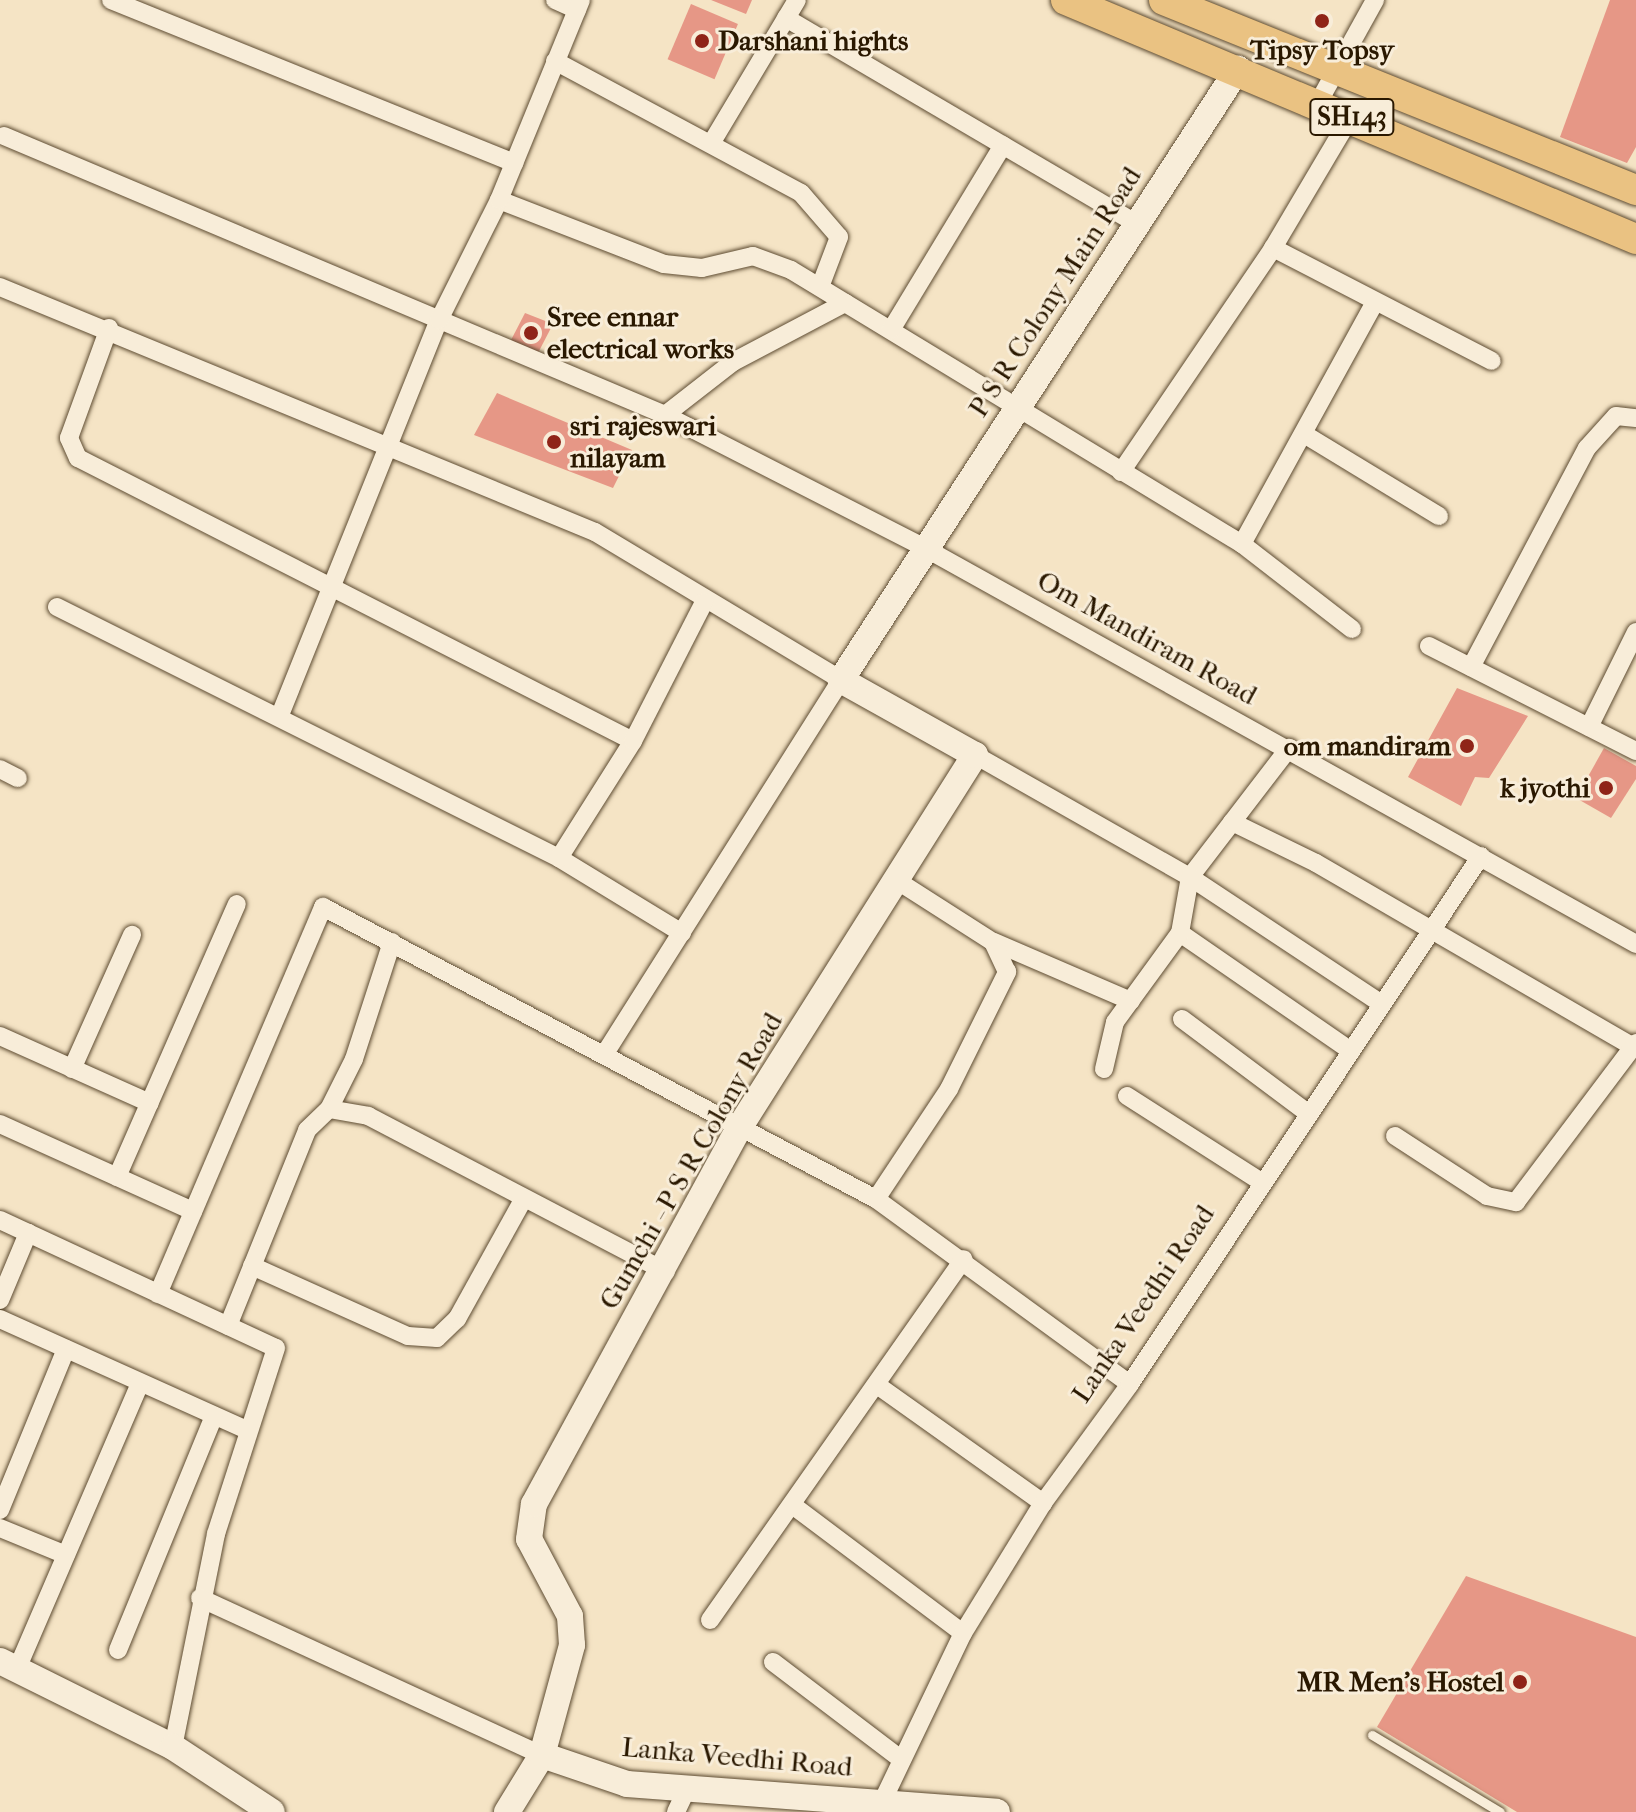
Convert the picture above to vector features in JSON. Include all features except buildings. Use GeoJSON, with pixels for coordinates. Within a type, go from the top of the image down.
{"type":"FeatureCollection","features":[{"type":"Feature","properties":{"kind":"main road","name":"SH143"},"geometry":{"type":"LineString","coordinates":[[1066,0],[1351,116],[1636,239]]}},
{"type":"Feature","properties":{"kind":"main road","name":"SH143"},"geometry":{"type":"LineString","coordinates":[[1164,0],[1636,190]]}},
{"type":"Feature","properties":{"kind":"street"},"geometry":{"type":"LineString","coordinates":[[111,0],[514,163]]}},
{"type":"Feature","properties":{"kind":"street"},"geometry":{"type":"LineString","coordinates":[[280,715],[391,446],[439,320],[499,200],[579,5],[555,0]]}},
{"type":"Feature","properties":{"kind":"street"},"geometry":{"type":"LineString","coordinates":[[712,142],[797,0]]}},
{"type":"Feature","properties":{"kind":"street"},"geometry":{"type":"LineString","coordinates":[[1318,103],[1375,0]]}},
{"type":"Feature","properties":{"kind":"street"},"geometry":{"type":"LineString","coordinates":[[786,18],[1137,224]]}},
{"type":"Feature","properties":{"kind":"street"},"geometry":{"type":"LineString","coordinates":[[555,61],[775,175],[831,223],[839,245],[820,287]]}},
{"type":"Feature","properties":{"kind":"street","name":"P S R Colony Main Road"},"geometry":{"type":"LineString","coordinates":[[923,547],[1020,406],[1238,69]]}},
{"type":"Feature","properties":{"kind":"street"},"geometry":{"type":"LineString","coordinates":[[1121,472],[1273,248],[1351,116]]}},
{"type":"Feature","properties":{"kind":"street","name":"Om Mandiram Road"},"geometry":{"type":"LineString","coordinates":[[4,136],[665,415],[923,547],[1289,748],[1636,944]]}},
{"type":"Feature","properties":{"kind":"street"},"geometry":{"type":"LineString","coordinates":[[891,330],[1003,145]]}},
{"type":"Feature","properties":{"kind":"street"},"geometry":{"type":"LineString","coordinates":[[499,200],[664,264],[702,268],[753,256],[820,287],[1242,544],[1352,629]]}},
{"type":"Feature","properties":{"kind":"street"},"geometry":{"type":"LineString","coordinates":[[1273,248],[1374,304],[1492,361]]}},
{"type":"Feature","properties":{"kind":"street"},"geometry":{"type":"LineString","coordinates":[[0,287],[109,328],[595,532],[704,602],[1190,877],[1382,1004]]}},
{"type":"Feature","properties":{"kind":"street"},"geometry":{"type":"LineString","coordinates":[[665,415],[733,362],[845,303]]}},
{"type":"Feature","properties":{"kind":"street"},"geometry":{"type":"LineString","coordinates":[[1242,544],[1374,304]]}},
{"type":"Feature","properties":{"kind":"street"},"geometry":{"type":"LineString","coordinates":[[109,328],[69,438],[78,458],[332,583],[633,741]]}},
{"type":"Feature","properties":{"kind":"street"},"geometry":{"type":"LineString","coordinates":[[1471,667],[1587,448],[1616,416],[1636,418]]}},
{"type":"Feature","properties":{"kind":"street"},"geometry":{"type":"LineString","coordinates":[[1304,434],[1439,516]]}},
{"type":"Feature","properties":{"kind":"street"},"geometry":{"type":"LineString","coordinates":[[605,1054],[923,547]]}},
{"type":"Feature","properties":{"kind":"street"},"geometry":{"type":"LineString","coordinates":[[559,858],[633,741],[704,602]]}},
{"type":"Feature","properties":{"kind":"street"},"geometry":{"type":"LineString","coordinates":[[57,607],[280,715],[559,858],[682,933]]}},
{"type":"Feature","properties":{"kind":"street"},"geometry":{"type":"LineString","coordinates":[[1589,727],[1636,632]]}},
{"type":"Feature","properties":{"kind":"street"},"geometry":{"type":"LineString","coordinates":[[1429,646],[1636,751]]}},
{"type":"Feature","properties":{"kind":"street"},"geometry":{"type":"LineString","coordinates":[[1104,1069],[1115,1022],[1180,933],[1190,877],[1289,748]]}},
{"type":"Feature","properties":{"kind":"street","name":"Gumchi - P S R Colony Road"},"geometry":{"type":"LineString","coordinates":[[507,1812],[542,1755],[572,1645],[570,1616],[529,1539],[534,1504],[666,1272],[741,1125],[975,755]]}},
{"type":"Feature","properties":{"kind":"street"},"geometry":{"type":"LineString","coordinates":[[0,769],[18,778]]}},
{"type":"Feature","properties":{"kind":"street"},"geometry":{"type":"LineString","coordinates":[[1232,822],[1316,863],[1430,932],[1635,1045],[1516,1202],[1487,1196],[1395,1136]]}},
{"type":"Feature","properties":{"kind":"street","name":"Lanka Veedhi Road"},"geometry":{"type":"LineString","coordinates":[[883,1800],[963,1633],[1043,1503],[1130,1384],[1481,856]]}},
{"type":"Feature","properties":{"kind":"street"},"geometry":{"type":"LineString","coordinates":[[896,880],[993,942],[1131,1001]]}},
{"type":"Feature","properties":{"kind":"street"},"geometry":{"type":"LineString","coordinates":[[117,1177],[237,904]]}},
{"type":"Feature","properties":{"kind":"street"},"geometry":{"type":"LineString","coordinates":[[158,1294],[323,907],[741,1125],[876,1199],[964,1259],[1130,1384]]}},
{"type":"Feature","properties":{"kind":"street"},"geometry":{"type":"LineString","coordinates":[[1180,933],[1351,1051]]}},
{"type":"Feature","properties":{"kind":"street"},"geometry":{"type":"LineString","coordinates":[[72,1069],[132,935]]}},
{"type":"Feature","properties":{"kind":"street"},"geometry":{"type":"LineString","coordinates":[[228,1326],[307,1130],[329,1109],[354,1059],[392,942]]}},
{"type":"Feature","properties":{"kind":"street"},"geometry":{"type":"LineString","coordinates":[[876,1199],[949,1089],[1005,981],[1007,962],[993,942]]}},
{"type":"Feature","properties":{"kind":"street"},"geometry":{"type":"LineString","coordinates":[[1182,1019],[1309,1114]]}},
{"type":"Feature","properties":{"kind":"street"},"geometry":{"type":"LineString","coordinates":[[0,1036],[150,1103]]}},
{"type":"Feature","properties":{"kind":"street"},"geometry":{"type":"LineString","coordinates":[[1127,1096],[1263,1183]]}},
{"type":"Feature","properties":{"kind":"street"},"geometry":{"type":"LineString","coordinates":[[329,1109],[368,1116],[523,1200],[666,1272]]}},
{"type":"Feature","properties":{"kind":"street"},"geometry":{"type":"LineString","coordinates":[[0,1124],[193,1211]]}},
{"type":"Feature","properties":{"kind":"street"},"geometry":{"type":"LineString","coordinates":[[252,1266],[408,1336],[437,1338],[457,1319],[523,1200]]}},
{"type":"Feature","properties":{"kind":"street"},"geometry":{"type":"LineString","coordinates":[[0,1220],[276,1348],[247,1430],[200,1598],[173,1747]]}},
{"type":"Feature","properties":{"kind":"street"},"geometry":{"type":"LineString","coordinates":[[0,1300],[28,1233]]}},
{"type":"Feature","properties":{"kind":"street"},"geometry":{"type":"LineString","coordinates":[[710,1620],[795,1507],[964,1259]]}},
{"type":"Feature","properties":{"kind":"street"},"geometry":{"type":"LineString","coordinates":[[0,1319],[247,1430]]}},
{"type":"Feature","properties":{"kind":"street"},"geometry":{"type":"LineString","coordinates":[[0,1510],[66,1349]]}},
{"type":"Feature","properties":{"kind":"street"},"geometry":{"type":"LineString","coordinates":[[140,1383],[66,1555],[9,1665],[173,1747],[272,1812]]}},
{"type":"Feature","properties":{"kind":"street"},"geometry":{"type":"LineString","coordinates":[[877,1385],[1043,1503]]}},
{"type":"Feature","properties":{"kind":"street"},"geometry":{"type":"LineString","coordinates":[[118,1650],[214,1416]]}},
{"type":"Feature","properties":{"kind":"street"},"geometry":{"type":"LineString","coordinates":[[795,1507],[963,1633]]}},
{"type":"Feature","properties":{"kind":"street"},"geometry":{"type":"LineString","coordinates":[[0,1528],[66,1555]]}},
{"type":"Feature","properties":{"kind":"street"},"geometry":{"type":"LineString","coordinates":[[200,1598],[542,1755]]}},
{"type":"Feature","properties":{"kind":"street"},"geometry":{"type":"LineString","coordinates":[[773,1662],[901,1759]]}},
{"type":"Feature","properties":{"kind":"street","name":"Lanka Veedhi Road"},"geometry":{"type":"LineString","coordinates":[[542,1755],[681,1800],[883,1800],[997,1812]]}},
{"type":"Feature","properties":{"kind":"lane"},"geometry":{"type":"LineString","coordinates":[[1372,1735],[1500,1812]]}},
{"type":"Feature","properties":{"kind":"place","name":"Tipsy Topsy"},"geometry":{"type":"Point","coordinates":[1322,21]}},
{"type":"Feature","properties":{"kind":"place","name":"Darshani hights"},"geometry":{"type":"Point","coordinates":[702,41]}},
{"type":"Feature","properties":{"kind":"place","name":"Sree ennar electrical works"},"geometry":{"type":"Point","coordinates":[531,333]}},
{"type":"Feature","properties":{"kind":"place","name":"sri rajeswari nilayam"},"geometry":{"type":"Point","coordinates":[554,442]}},
{"type":"Feature","properties":{"kind":"place","name":"om mandiram"},"geometry":{"type":"Point","coordinates":[1467,746]}},
{"type":"Feature","properties":{"kind":"place","name":"k jyothi"},"geometry":{"type":"Point","coordinates":[1606,788]}},
{"type":"Feature","properties":{"kind":"place","name":"MR Men's Hostel"},"geometry":{"type":"Point","coordinates":[1520,1682]}}]}
